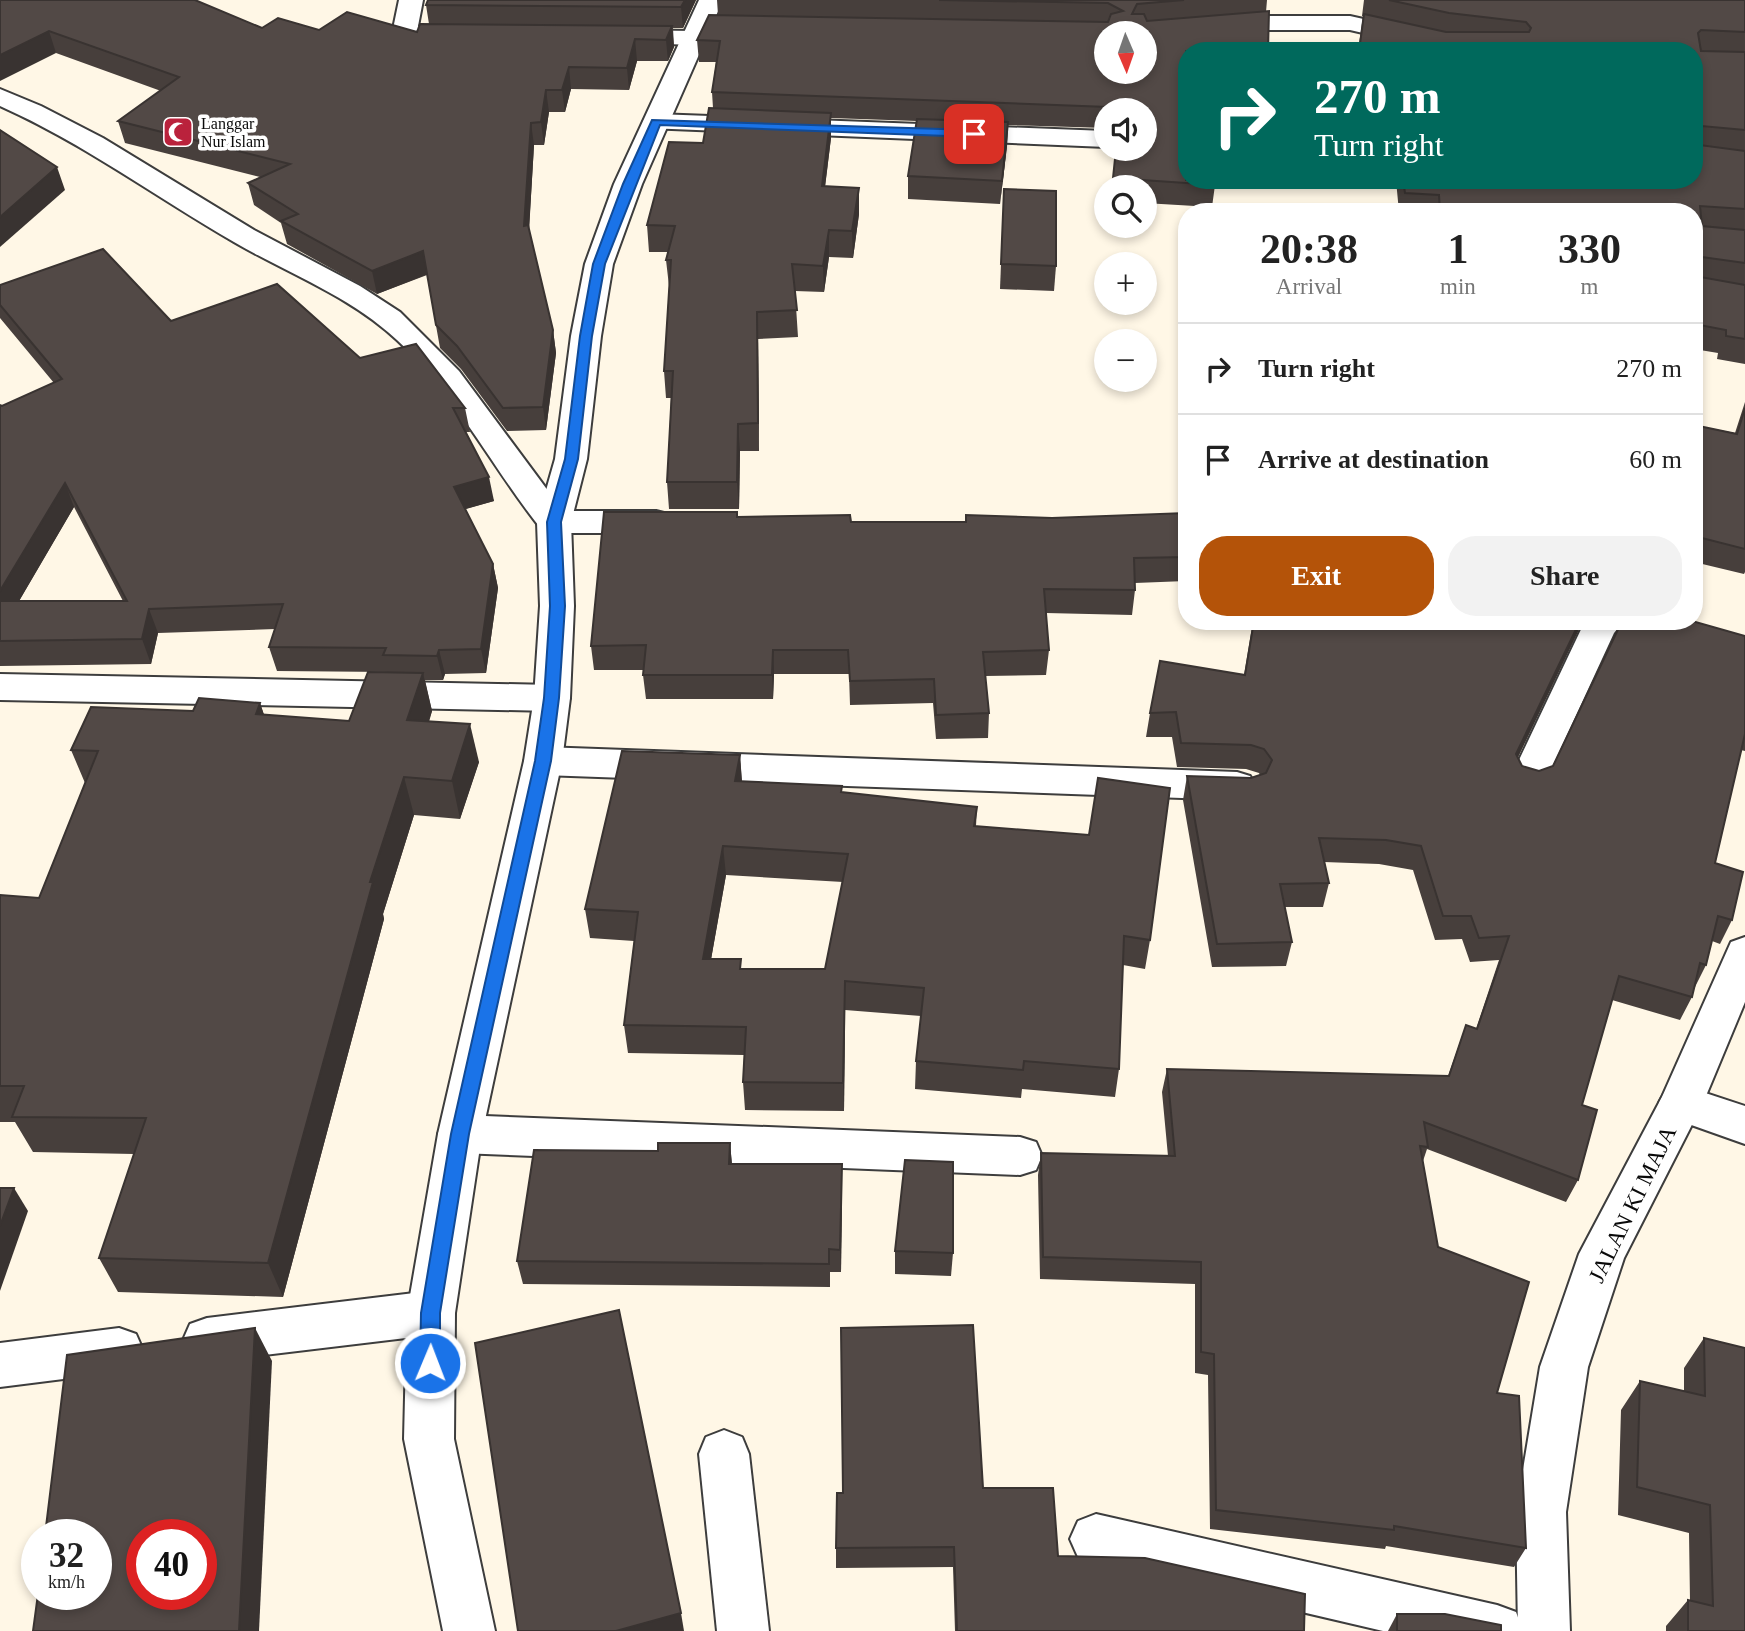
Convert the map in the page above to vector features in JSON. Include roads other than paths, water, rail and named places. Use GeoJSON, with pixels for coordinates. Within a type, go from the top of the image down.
{"type":"FeatureCollection","features":[{"type":"Feature","properties":{"kind":"street"},"geometry":{"type":"LineString","coordinates":[[411,0],[405,29],[411,34],[474,36]]}},
{"type":"Feature","properties":{"kind":"street"},"geometry":{"type":"LineString","coordinates":[[469,1631],[429,1439],[431,1313],[460,1134],[543,761],[552,698],[557,606],[554,522],[571,459],[586,336],[599,264],[656,122],[706,30],[710,0]]}},
{"type":"Feature","properties":{"kind":"street"},"geometry":{"type":"LineString","coordinates":[[1157,30],[1254,11],[1351,12],[1438,42]]}},
{"type":"Feature","properties":{"kind":"street"},"geometry":{"type":"LineString","coordinates":[[598,37],[706,30]]}},
{"type":"Feature","properties":{"kind":"street"},"geometry":{"type":"LineString","coordinates":[[0,97],[87,139],[186,202],[377,307],[409,334],[440,368],[529,494],[554,522],[691,523]]}},
{"type":"Feature","properties":{"kind":"street"},"geometry":{"type":"LineString","coordinates":[[656,122],[1094,139]]}},
{"type":"Feature","properties":{"kind":"street"},"geometry":{"type":"LineString","coordinates":[[1529,779],[1598,630]]}},
{"type":"Feature","properties":{"kind":"street"},"geometry":{"type":"LineString","coordinates":[[0,687],[552,698]]}},
{"type":"Feature","properties":{"kind":"street"},"geometry":{"type":"LineString","coordinates":[[543,761],[1245,786]]}},
{"type":"Feature","properties":{"kind":"street","name":"JALAN KI MAJA"},"geometry":{"type":"LineString","coordinates":[[1544,1631],[1541,1512],[1564,1367],[1602,1254],[1681,1103],[1745,953]]}},
{"type":"Feature","properties":{"kind":"street"},"geometry":{"type":"LineString","coordinates":[[1681,1103],[1745,1125]]}},
{"type":"Feature","properties":{"kind":"street"},"geometry":{"type":"LineString","coordinates":[[460,1134],[1020,1156]]}},
{"type":"Feature","properties":{"kind":"street"},"geometry":{"type":"LineString","coordinates":[[0,1364],[431,1313]]}},
{"type":"Feature","properties":{"kind":"street"},"geometry":{"type":"LineString","coordinates":[[724,1454],[743,1631]]}},
{"type":"Feature","properties":{"kind":"street"},"geometry":{"type":"LineString","coordinates":[[1096,1539],[1497,1631]]}},
{"type":"Feature","properties":{"kind":"place","name":"Langgar Nur Islam"},"geometry":{"type":"Point","coordinates":[178,132]}}]}
